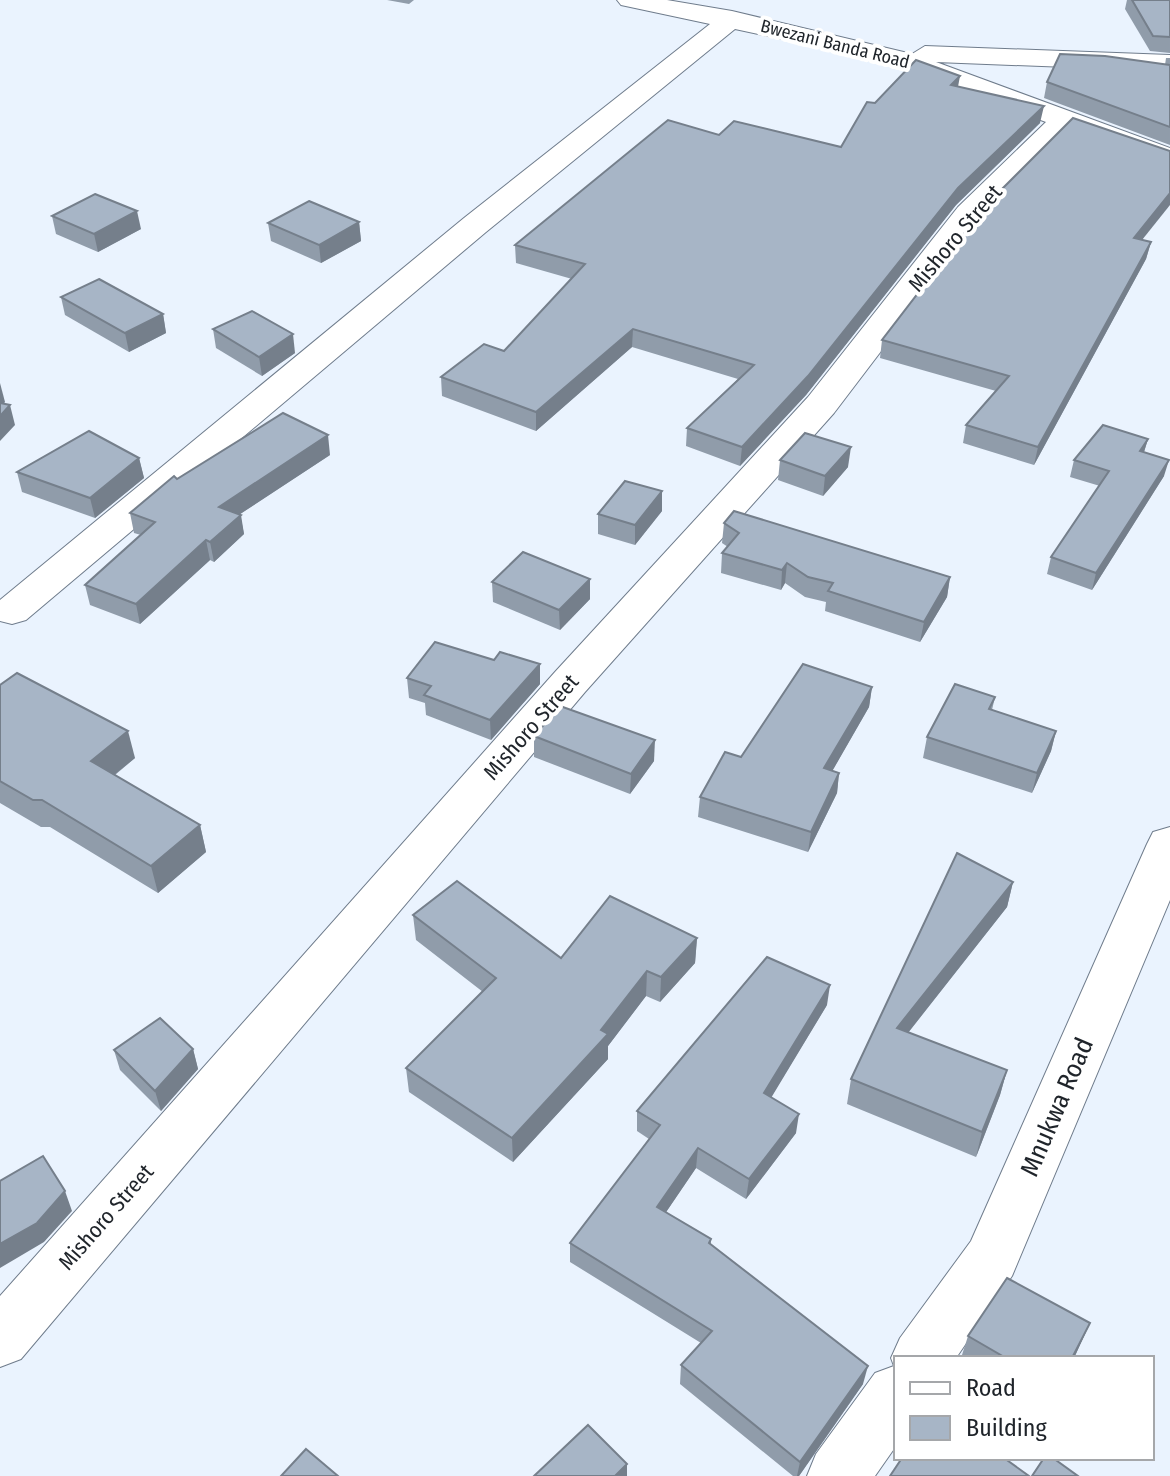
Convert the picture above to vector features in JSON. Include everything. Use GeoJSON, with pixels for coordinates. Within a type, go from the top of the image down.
{"type":"FeatureCollection","features":[{"type":"Feature","properties":{"kind":"street","name":"Bwezani Banda Road"},"geometry":{"type":"LineString","coordinates":[[630,0],[883,52],[1170,158]]}},
{"type":"Feature","properties":{"kind":"street"},"geometry":{"type":"LineString","coordinates":[[12,611],[475,225],[732,19]]}},
{"type":"Feature","properties":{"kind":"street"},"geometry":{"type":"LineString","coordinates":[[883,52],[1170,63]]}},
{"type":"Feature","properties":{"kind":"street","name":"Mishoro Street"},"geometry":{"type":"LineString","coordinates":[[0,1339],[570,682],[821,405],[969,214],[1065,119]]}},
{"type":"Feature","properties":{"kind":"street","name":"Mnukwa Road"},"geometry":{"type":"LineString","coordinates":[[922,1356],[992,1258],[1170,844]]}},
{"type":"Feature","properties":{"kind":"street"},"geometry":{"type":"LineString","coordinates":[[838,1476],[894,1397]]}},
{"type":"Feature","properties":{"kind":"building"},"geometry":{"type":"Polygon","coordinates":[[[1132,0],[1170,0],[1170,37],[1153,36],[1132,0]]]}},
{"type":"Feature","properties":{"kind":"building"},"geometry":{"type":"Polygon","coordinates":[[[1060,54],[1105,56],[1170,65],[1170,127],[1047,82],[1060,54]]]}},
{"type":"Feature","properties":{"kind":"building"},"geometry":{"type":"Polygon","coordinates":[[[916,60],[960,76],[951,85],[1044,106],[958,188],[808,376],[742,447],[687,428],[754,365],[633,329],[536,412],[441,377],[484,344],[504,351],[585,264],[515,245],[668,120],[719,135],[734,121],[841,147],[867,102],[875,103],[916,60]]]}},
{"type":"Feature","properties":{"kind":"building"},"geometry":{"type":"Polygon","coordinates":[[[1073,118],[1170,151],[1170,193],[1134,238],[1151,242],[1038,447],[966,425],[1009,376],[882,340],[985,206],[1073,118]]]}},
{"type":"Feature","properties":{"kind":"building"},"geometry":{"type":"Polygon","coordinates":[[[95,194],[137,211],[94,234],[52,216],[95,194]]]}},
{"type":"Feature","properties":{"kind":"building"},"geometry":{"type":"Polygon","coordinates":[[[309,201],[359,222],[319,245],[268,223],[309,201]]]}},
{"type":"Feature","properties":{"kind":"building"},"geometry":{"type":"Polygon","coordinates":[[[99,279],[163,314],[125,333],[61,297],[99,279]]]}},
{"type":"Feature","properties":{"kind":"building"},"geometry":{"type":"Polygon","coordinates":[[[252,311],[293,334],[259,357],[213,329],[252,311]]]}},
{"type":"Feature","properties":{"kind":"building"},"geometry":{"type":"Polygon","coordinates":[[[0,403],[10,405],[0,416],[0,403]]]}},
{"type":"Feature","properties":{"kind":"building"},"geometry":{"type":"Polygon","coordinates":[[[283,413],[328,435],[219,507],[241,515],[210,542],[206,540],[136,604],[85,585],[155,522],[130,513],[174,476],[177,479],[283,413]]]}},
{"type":"Feature","properties":{"kind":"building"},"geometry":{"type":"Polygon","coordinates":[[[1103,425],[1148,439],[1140,451],[1169,460],[1096,573],[1051,557],[1109,471],[1074,460],[1103,425]]]}},
{"type":"Feature","properties":{"kind":"building"},"geometry":{"type":"Polygon","coordinates":[[[89,431],[139,458],[90,498],[17,472],[89,431]]]}},
{"type":"Feature","properties":{"kind":"building"},"geometry":{"type":"Polygon","coordinates":[[[805,433],[851,447],[825,476],[780,460],[805,433]]]}},
{"type":"Feature","properties":{"kind":"building"},"geometry":{"type":"Polygon","coordinates":[[[625,481],[662,491],[635,525],[598,514],[625,481]]]}},
{"type":"Feature","properties":{"kind":"building"},"geometry":{"type":"Polygon","coordinates":[[[734,511],[950,577],[924,622],[828,591],[833,583],[808,577],[787,563],[782,570],[722,553],[739,533],[724,523],[734,511]]]}},
{"type":"Feature","properties":{"kind":"building"},"geometry":{"type":"Polygon","coordinates":[[[523,552],[590,579],[559,610],[492,582],[523,552]]]}},
{"type":"Feature","properties":{"kind":"building"},"geometry":{"type":"Polygon","coordinates":[[[435,642],[494,660],[500,652],[540,664],[490,720],[424,695],[431,686],[407,678],[435,642]]]}},
{"type":"Feature","properties":{"kind":"building"},"geometry":{"type":"Polygon","coordinates":[[[803,664],[872,687],[824,768],[839,773],[811,832],[700,797],[725,752],[741,757],[803,664]]]}},
{"type":"Feature","properties":{"kind":"building"},"geometry":{"type":"Polygon","coordinates":[[[17,673],[128,731],[91,761],[200,825],[151,866],[42,800],[33,800],[0,781],[0,685],[17,673]]]}},
{"type":"Feature","properties":{"kind":"building"},"geometry":{"type":"Polygon","coordinates":[[[955,684],[995,697],[989,709],[1056,731],[1037,773],[927,737],[955,684]]]}},
{"type":"Feature","properties":{"kind":"building"},"geometry":{"type":"Polygon","coordinates":[[[560,706],[655,740],[631,774],[534,736],[560,706]]]}},
{"type":"Feature","properties":{"kind":"building"},"geometry":{"type":"Polygon","coordinates":[[[957,853],[1013,882],[897,1028],[1007,1070],[982,1132],[851,1079],[957,853]]]}},
{"type":"Feature","properties":{"kind":"building"},"geometry":{"type":"Polygon","coordinates":[[[457,881],[561,958],[610,896],[697,938],[661,977],[647,971],[601,1030],[608,1034],[512,1138],[406,1068],[496,978],[413,915],[457,881]]]}},
{"type":"Feature","properties":{"kind":"building"},"geometry":{"type":"Polygon","coordinates":[[[767,957],[830,985],[764,1093],[799,1114],[749,1179],[698,1148],[657,1207],[711,1239],[709,1243],[868,1366],[800,1462],[681,1365],[712,1331],[570,1243],[660,1125],[637,1111],[767,957]]]}},
{"type":"Feature","properties":{"kind":"building"},"geometry":{"type":"Polygon","coordinates":[[[160,1018],[193,1049],[155,1091],[114,1050],[160,1018]]]}},
{"type":"Feature","properties":{"kind":"building"},"geometry":{"type":"Polygon","coordinates":[[[43,1156],[65,1191],[37,1223],[0,1244],[0,1181],[43,1156]]]}},
{"type":"Feature","properties":{"kind":"building"},"geometry":{"type":"Polygon","coordinates":[[[1007,1278],[1090,1323],[1073,1356],[1003,1356],[968,1336],[1007,1278]]]}},
{"type":"Feature","properties":{"kind":"building"},"geometry":{"type":"Polygon","coordinates":[[[588,1425],[627,1464],[615,1476],[534,1476],[588,1425]]]}},
{"type":"Feature","properties":{"kind":"building"},"geometry":{"type":"Polygon","coordinates":[[[306,1449],[338,1476],[281,1476],[306,1449]]]}},
{"type":"Feature","properties":{"kind":"building"},"geometry":{"type":"Polygon","coordinates":[[[901,1460],[1007,1460],[1029,1476],[890,1476],[901,1460]]]}},
{"type":"Feature","properties":{"kind":"building"},"geometry":{"type":"Polygon","coordinates":[[[1043,1460],[1056,1460],[1078,1476],[1032,1476],[1043,1460]]]}}]}
